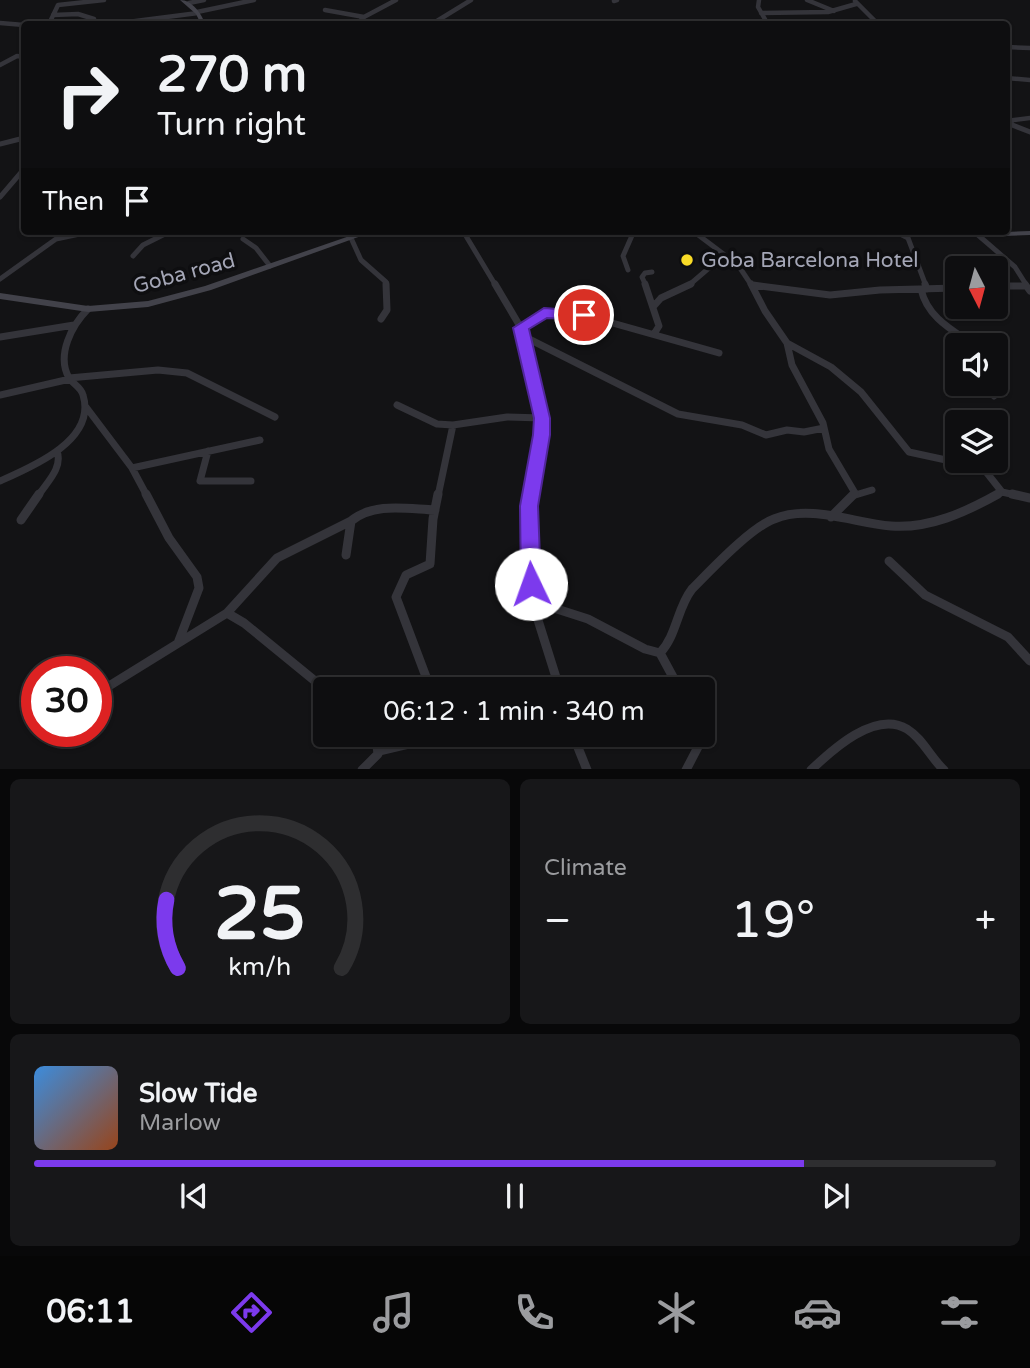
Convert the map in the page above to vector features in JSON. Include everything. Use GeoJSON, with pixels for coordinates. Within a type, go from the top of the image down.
{"type":"FeatureCollection","features":[{"type":"Feature","properties":{"kind":"street"},"geometry":{"type":"LineString","coordinates":[[51,21],[58,5],[104,0]]}},
{"type":"Feature","properties":{"kind":"street"},"geometry":{"type":"LineString","coordinates":[[182,0],[197,12],[202,21]]}},
{"type":"Feature","properties":{"kind":"street"},"geometry":{"type":"LineString","coordinates":[[189,4],[204,0]]}},
{"type":"Feature","properties":{"kind":"street"},"geometry":{"type":"LineString","coordinates":[[135,21],[254,0]]}},
{"type":"Feature","properties":{"kind":"street"},"geometry":{"type":"LineString","coordinates":[[360,21],[394,0]]}},
{"type":"Feature","properties":{"kind":"street"},"geometry":{"type":"LineString","coordinates":[[438,21],[471,0]]}},
{"type":"Feature","properties":{"kind":"street"},"geometry":{"type":"LineString","coordinates":[[759,0],[757,5],[766,18],[765,21]]}},
{"type":"Feature","properties":{"kind":"street"},"geometry":{"type":"LineString","coordinates":[[807,0],[835,11]]}},
{"type":"Feature","properties":{"kind":"street"},"geometry":{"type":"LineString","coordinates":[[761,13],[835,11],[855,2],[875,21]]}},
{"type":"Feature","properties":{"kind":"street"},"geometry":{"type":"LineString","coordinates":[[325,10],[364,17]]}},
{"type":"Feature","properties":{"kind":"street"},"geometry":{"type":"LineString","coordinates":[[53,15],[78,14],[94,19]]}},
{"type":"Feature","properties":{"kind":"street"},"geometry":{"type":"LineString","coordinates":[[0,23],[21,25]]}},
{"type":"Feature","properties":{"kind":"street"},"geometry":{"type":"LineString","coordinates":[[1010,47],[1030,48]]}},
{"type":"Feature","properties":{"kind":"street"},"geometry":{"type":"LineString","coordinates":[[17,57],[21,52]]}},
{"type":"Feature","properties":{"kind":"street"},"geometry":{"type":"LineString","coordinates":[[0,65],[21,57]]}},
{"type":"Feature","properties":{"kind":"street"},"geometry":{"type":"LineString","coordinates":[[1010,78],[1030,80]]}},
{"type":"Feature","properties":{"kind":"street"},"geometry":{"type":"LineString","coordinates":[[1010,121],[1030,118]]}},
{"type":"Feature","properties":{"kind":"street"},"geometry":{"type":"LineString","coordinates":[[1010,124],[1030,132]]}},
{"type":"Feature","properties":{"kind":"street"},"geometry":{"type":"LineString","coordinates":[[0,144],[21,139]]}},
{"type":"Feature","properties":{"kind":"street"},"geometry":{"type":"LineString","coordinates":[[0,197],[21,173]]}},
{"type":"Feature","properties":{"kind":"street"},"geometry":{"type":"LineString","coordinates":[[0,184],[13,184]]}},
{"type":"Feature","properties":{"kind":"street"},"geometry":{"type":"LineString","coordinates":[[1010,233],[1030,233]]}},
{"type":"Feature","properties":{"kind":"street"},"geometry":{"type":"LineString","coordinates":[[0,279],[56,239],[75,235]]}},
{"type":"Feature","properties":{"kind":"street"},"geometry":{"type":"LineString","coordinates":[[133,256],[143,245],[163,235]]}},
{"type":"Feature","properties":{"kind":"street","name":"Goba road"},"geometry":{"type":"LineString","coordinates":[[0,296],[88,309],[148,304],[179,297],[360,235]]}},
{"type":"Feature","properties":{"kind":"street"},"geometry":{"type":"LineString","coordinates":[[465,235],[522,332],[542,418],[528,532],[532,601],[556,677]]}},
{"type":"Feature","properties":{"kind":"street"},"geometry":{"type":"LineString","coordinates":[[628,271],[621,261],[621,255],[632,235]]}},
{"type":"Feature","properties":{"kind":"street"},"geometry":{"type":"LineString","coordinates":[[698,235],[732,261],[753,285],[765,311],[787,343],[792,365],[817,410],[836,466],[855,493]]}},
{"type":"Feature","properties":{"kind":"street"},"geometry":{"type":"LineString","coordinates":[[902,235],[908,238],[924,289],[922,299],[927,307],[959,333]]}},
{"type":"Feature","properties":{"kind":"street"},"geometry":{"type":"LineString","coordinates":[[985,235],[1015,267],[1028,288]]}},
{"type":"Feature","properties":{"kind":"street"},"geometry":{"type":"LineString","coordinates":[[351,238],[356,254],[386,282],[387,310],[381,319]]}},
{"type":"Feature","properties":{"kind":"street"},"geometry":{"type":"LineString","coordinates":[[243,239],[256,248],[270,265]]}},
{"type":"Feature","properties":{"kind":"street"},"geometry":{"type":"LineString","coordinates":[[653,307],[662,296],[689,285],[708,267],[732,261]]}},
{"type":"Feature","properties":{"kind":"street"},"geometry":{"type":"LineString","coordinates":[[652,272],[645,273],[642,277],[659,329],[654,334]]}},
{"type":"Feature","properties":{"kind":"street"},"geometry":{"type":"LineString","coordinates":[[753,285],[830,295],[945,288]]}},
{"type":"Feature","properties":{"kind":"street"},"geometry":{"type":"LineString","coordinates":[[1008,287],[1028,288]]}},
{"type":"Feature","properties":{"kind":"street"},"geometry":{"type":"LineString","coordinates":[[88,309],[74,325],[66,358],[70,378],[84,395],[86,407],[132,468],[169,538],[199,581],[178,643]]}},
{"type":"Feature","properties":{"kind":"street"},"geometry":{"type":"LineString","coordinates":[[522,332],[539,315],[560,313],[595,318],[719,353]]}},
{"type":"Feature","properties":{"kind":"street"},"geometry":{"type":"LineString","coordinates":[[0,337],[74,325]]}},
{"type":"Feature","properties":{"kind":"street"},"geometry":{"type":"LineString","coordinates":[[522,332],[678,414],[742,425],[766,435],[787,430],[804,432],[824,428]]}},
{"type":"Feature","properties":{"kind":"street"},"geometry":{"type":"LineString","coordinates":[[787,343],[831,368],[861,391],[909,452],[922,457],[978,466],[986,470],[1002,492]]}},
{"type":"Feature","properties":{"kind":"street"},"geometry":{"type":"LineString","coordinates":[[0,395],[70,378],[158,370],[187,373],[275,417]]}},
{"type":"Feature","properties":{"kind":"street"},"geometry":{"type":"LineString","coordinates":[[397,405],[436,424],[453,425],[507,417],[542,418]]}},
{"type":"Feature","properties":{"kind":"street"},"geometry":{"type":"LineString","coordinates":[[0,481],[38,464],[57,451],[79,426],[86,407]]}},
{"type":"Feature","properties":{"kind":"street"},"geometry":{"type":"LineString","coordinates":[[426,677],[396,597],[406,575],[430,564],[435,510],[453,425]]}},
{"type":"Feature","properties":{"kind":"street"},"geometry":{"type":"LineString","coordinates":[[132,468],[260,440]]}},
{"type":"Feature","properties":{"kind":"street"},"geometry":{"type":"LineString","coordinates":[[20,520],[58,466],[60,460],[57,451]]}},
{"type":"Feature","properties":{"kind":"street"},"geometry":{"type":"LineString","coordinates":[[208,451],[200,481],[251,481]]}},
{"type":"Feature","properties":{"kind":"street"},"geometry":{"type":"LineString","coordinates":[[831,517],[855,493],[872,489]]}},
{"type":"Feature","properties":{"kind":"street"},"geometry":{"type":"LineString","coordinates":[[660,653],[669,640],[688,592],[762,526],[782,516],[831,517],[905,527],[979,505],[1002,492],[1030,498]]}},
{"type":"Feature","properties":{"kind":"street"},"geometry":{"type":"LineString","coordinates":[[112,684],[227,613],[277,558],[351,521],[360,513],[370,510],[435,510]]}},
{"type":"Feature","properties":{"kind":"street"},"geometry":{"type":"LineString","coordinates":[[346,555],[351,521]]}},
{"type":"Feature","properties":{"kind":"street"},"geometry":{"type":"LineString","coordinates":[[889,561],[925,595],[1008,637],[1030,661]]}},
{"type":"Feature","properties":{"kind":"street"},"geometry":{"type":"LineString","coordinates":[[532,601],[594,621],[621,634],[643,650],[660,653]]}},
{"type":"Feature","properties":{"kind":"street"},"geometry":{"type":"LineString","coordinates":[[227,613],[244,623],[313,679]]}},
{"type":"Feature","properties":{"kind":"street"},"geometry":{"type":"LineString","coordinates":[[660,653],[673,677]]}},
{"type":"Feature","properties":{"kind":"street"},"geometry":{"type":"LineString","coordinates":[[811,769],[852,738],[879,725],[890,723],[906,728],[925,752],[944,769]]}},
{"type":"Feature","properties":{"kind":"street"},"geometry":{"type":"LineString","coordinates":[[362,769],[376,759],[378,747]]}},
{"type":"Feature","properties":{"kind":"street"},"geometry":{"type":"LineString","coordinates":[[379,751],[396,747]]}},
{"type":"Feature","properties":{"kind":"street"},"geometry":{"type":"LineString","coordinates":[[578,747],[587,769]]}},
{"type":"Feature","properties":{"kind":"street"},"geometry":{"type":"LineString","coordinates":[[686,769],[698,747]]}},
{"type":"Feature","properties":{"kind":"place","name":"Goba Barcelona Hotel"},"geometry":{"type":"Point","coordinates":[687,260]}},
{"type":"Feature","properties":{"kind":"route"},"geometry":{"type":"LineString","coordinates":[[531,584],[529,506],[542,435],[542,418],[521,328],[544,313],[584,315]]}}]}
